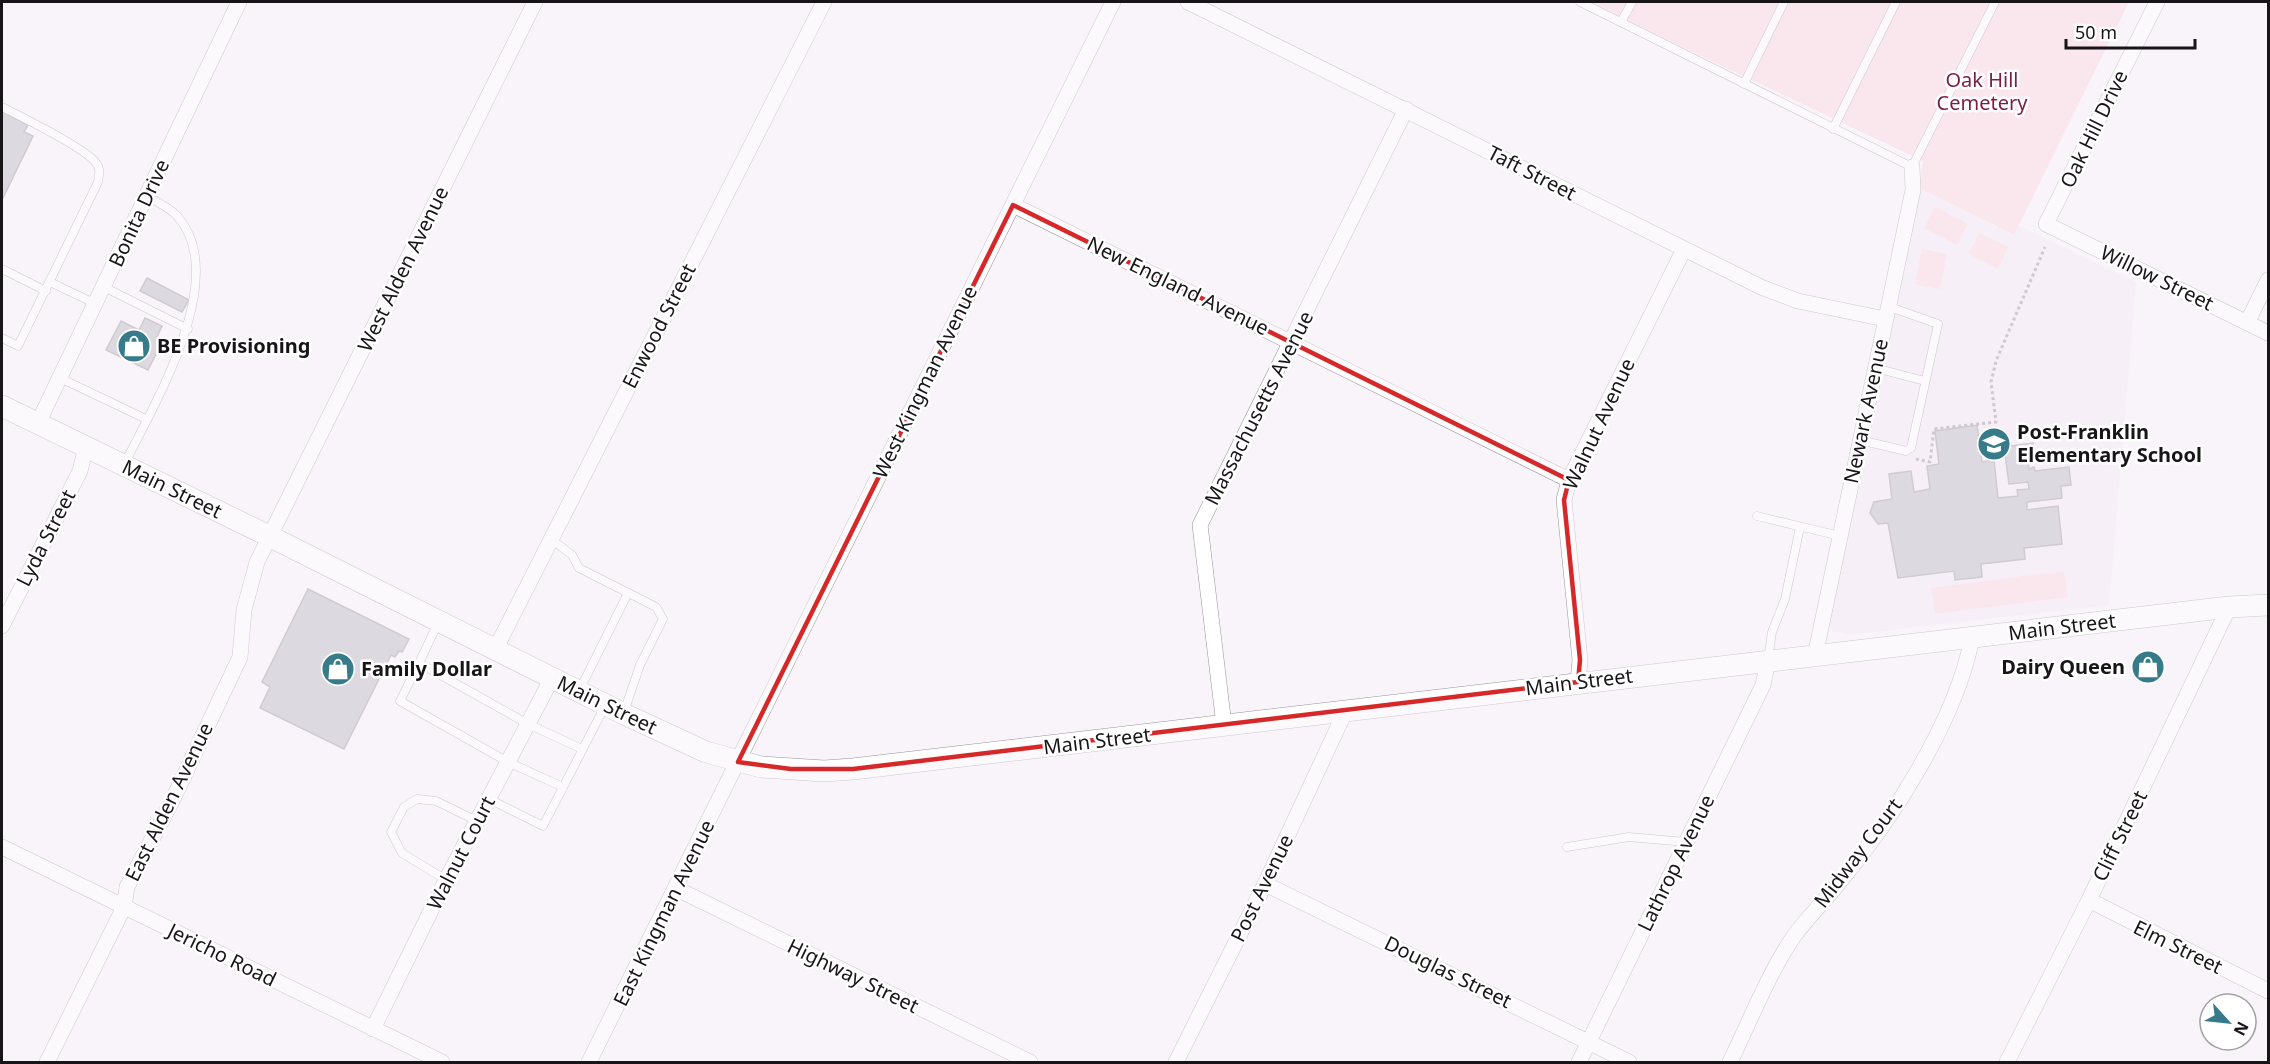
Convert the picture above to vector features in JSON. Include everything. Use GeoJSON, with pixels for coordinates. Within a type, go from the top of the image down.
{"type":"FeatureCollection","features":[{"type":"Feature","properties":{"kind":"street","name":"Bonita Drive"},"geometry":{"type":"LineString","coordinates":[[38,423],[239,2]]}},
{"type":"Feature","properties":{"kind":"street","name":"West Alden Avenue"},"geometry":{"type":"LineString","coordinates":[[271,537],[535,2]]}},
{"type":"Feature","properties":{"kind":"street","name":"Enwood Street"},"geometry":{"type":"LineString","coordinates":[[495,650],[824,2]]}},
{"type":"Feature","properties":{"kind":"street","name":"West Kingman Avenue"},"geometry":{"type":"LineString","coordinates":[[738,762],[1113,2]]}},
{"type":"Feature","properties":{"kind":"street","name":"Taft Street"},"geometry":{"type":"LineString","coordinates":[[1188,2],[1761,287],[1798,301],[1886,312]]}},
{"type":"Feature","properties":{"kind":"street","name":"Oak Hill Drive"},"geometry":{"type":"LineString","coordinates":[[2046,224],[2157,2]]}},
{"type":"Feature","properties":{"kind":"street","name":"Massachusetts Avenue"},"geometry":{"type":"LineString","coordinates":[[1224,725],[1200,525],[1406,109]]}},
{"type":"Feature","properties":{"kind":"street","name":"Newark Avenue"},"geometry":{"type":"LineString","coordinates":[[1815,656],[1886,312],[1914,190],[1912,166]]}},
{"type":"Feature","properties":{"kind":"street","name":"New England Avenue"},"geometry":{"type":"LineString","coordinates":[[1013,205],[1569,480]]}},
{"type":"Feature","properties":{"kind":"street","name":"Willow Street"},"geometry":{"type":"LineString","coordinates":[[2046,224],[2268,333]]}},
{"type":"Feature","properties":{"kind":"street","name":"Walnut Avenue"},"geometry":{"type":"LineString","coordinates":[[1578,682],[1580,660],[1564,500],[1569,480],[1684,249]]}},
{"type":"Feature","properties":{"kind":"street"},"geometry":{"type":"LineString","coordinates":[[2247,323],[2268,280]]}},
{"type":"Feature","properties":{"kind":"street","name":"Main Street"},"geometry":{"type":"LineString","coordinates":[[2,406],[705,752],[738,762],[824,771],[1345,712],[1578,682],[2229,607],[2268,605]]}},
{"type":"Feature","properties":{"kind":"street","name":"Lyda Street"},"geometry":{"type":"LineString","coordinates":[[2,626],[80,471],[86,447]]}},
{"type":"Feature","properties":{"kind":"street","name":"East Alden Avenue"},"geometry":{"type":"LineString","coordinates":[[47,1062],[124,907],[127,886],[173,799],[204,728],[224,696],[240,657],[244,610],[257,562],[271,537]]}},
{"type":"Feature","properties":{"kind":"street","name":"Cliff Street"},"geometry":{"type":"LineString","coordinates":[[2007,1062],[2089,900],[2229,607]]}},
{"type":"Feature","properties":{"kind":"street","name":"Midway Court"},"geometry":{"type":"LineString","coordinates":[[1730,1062],[1792,938],[1840,883],[1914,778],[1930,749],[1967,662],[1972,638]]}},
{"type":"Feature","properties":{"kind":"street","name":"Lathrop Avenue"},"geometry":{"type":"LineString","coordinates":[[1579,1062],[1763,686],[1768,661]]}},
{"type":"Feature","properties":{"kind":"street","name":"Walnut Court"},"geometry":{"type":"LineString","coordinates":[[374,1029],[446,880],[552,678]]}},
{"type":"Feature","properties":{"kind":"street","name":"Post Avenue"},"geometry":{"type":"LineString","coordinates":[[1176,1062],[1265,884],[1345,712]]}},
{"type":"Feature","properties":{"kind":"street","name":"East Kingman Avenue"},"geometry":{"type":"LineString","coordinates":[[589,1062],[677,889],[738,762]]}},
{"type":"Feature","properties":{"kind":"street","name":"Jericho Road"},"geometry":{"type":"LineString","coordinates":[[2,847],[442,1062]]}},
{"type":"Feature","properties":{"kind":"street","name":"Douglas Street"},"geometry":{"type":"LineString","coordinates":[[1265,884],[1629,1062]]}},
{"type":"Feature","properties":{"kind":"street","name":"Highway Street"},"geometry":{"type":"LineString","coordinates":[[677,889],[1030,1062]]}},
{"type":"Feature","properties":{"kind":"street","name":"Elm Street"},"geometry":{"type":"LineString","coordinates":[[2089,900],[2268,991]]}},
{"type":"Feature","properties":{"kind":"lane"},"geometry":{"type":"LineString","coordinates":[[1580,2],[1833,129],[1912,166],[1995,2]]}},
{"type":"Feature","properties":{"kind":"lane"},"geometry":{"type":"LineString","coordinates":[[1621,22],[1632,2]]}},
{"type":"Feature","properties":{"kind":"lane"},"geometry":{"type":"LineString","coordinates":[[1743,84],[1784,2]]}},
{"type":"Feature","properties":{"kind":"lane"},"geometry":{"type":"LineString","coordinates":[[1833,129],[1896,2]]}},
{"type":"Feature","properties":{"kind":"lane"},"geometry":{"type":"LineString","coordinates":[[2,107],[40,126],[93,159],[99,166],[98,182],[18,346],[2,338]]}},
{"type":"Feature","properties":{"kind":"lane"},"geometry":{"type":"LineString","coordinates":[[124,466],[188,329],[196,274],[194,250],[186,229],[178,217],[147,196]]}},
{"type":"Feature","properties":{"kind":"lane"},"geometry":{"type":"LineString","coordinates":[[2,269],[46,291]]}},
{"type":"Feature","properties":{"kind":"lane"},"geometry":{"type":"LineString","coordinates":[[50,282],[96,304]]}},
{"type":"Feature","properties":{"kind":"lane"},"geometry":{"type":"LineString","coordinates":[[104,287],[188,329]]}},
{"type":"Feature","properties":{"kind":"lane"},"geometry":{"type":"LineString","coordinates":[[1860,440],[1909,450],[1938,324],[1886,312]]}},
{"type":"Feature","properties":{"kind":"lane"},"geometry":{"type":"LineString","coordinates":[[1875,368],[1925,381]]}},
{"type":"Feature","properties":{"kind":"lane"},"geometry":{"type":"LineString","coordinates":[[60,378],[146,419]]}},
{"type":"Feature","properties":{"kind":"lane"},"geometry":{"type":"LineString","coordinates":[[1757,516],[1840,536]]}},
{"type":"Feature","properties":{"kind":"lane"},"geometry":{"type":"LineString","coordinates":[[1768,661],[1772,632],[1785,599],[1800,527]]}},
{"type":"Feature","properties":{"kind":"lane"},"geometry":{"type":"LineString","coordinates":[[489,799],[543,826],[582,749],[615,709],[663,619],[656,608],[579,568],[572,555],[551,539]]}},
{"type":"Feature","properties":{"kind":"lane"},"geometry":{"type":"LineString","coordinates":[[579,691],[628,593]]}},
{"type":"Feature","properties":{"kind":"lane"},"geometry":{"type":"LineString","coordinates":[[439,622],[400,701],[508,762],[563,787]]}},
{"type":"Feature","properties":{"kind":"lane"},"geometry":{"type":"LineString","coordinates":[[419,663],[528,724],[582,749]]}},
{"type":"Feature","properties":{"kind":"lane"},"geometry":{"type":"LineString","coordinates":[[446,880],[402,853],[391,832],[404,807],[417,799],[436,801],[477,821]]}},
{"type":"Feature","properties":{"kind":"lane"},"geometry":{"type":"LineString","coordinates":[[1567,847],[1629,837],[1686,842]]}},
{"type":"Feature","properties":{"kind":"path"},"geometry":{"type":"LineString","coordinates":[[1908,457],[1930,462],[1934,429],[1996,422],[1991,382],[1996,361],[2045,247]]}},
{"type":"Feature","properties":{"kind":"highlighted area"},"geometry":{"type":"Polygon","coordinates":[[[1013,205],[1569,480],[1564,500],[1580,660],[1578,682],[853,769],[791,769],[738,762],[1013,205]]]}},
{"type":"Feature","properties":{"kind":"shaded area","name":"Post-Franklin Elementary School"},"geometry":{"type":"Polygon","coordinates":[[[1919,188],[2013,235],[2018,225],[2136,282],[2109,605],[1848,635],[1832,631],[1827,622],[1919,188]]]}},
{"type":"Feature","properties":{"kind":"green space","name":"Oak Hill Cemetery"},"geometry":{"type":"Polygon","coordinates":[[[1587,2],[2129,2],[2014,235],[1919,188],[1923,161],[1587,2]]]}},
{"type":"Feature","properties":{"kind":"green space"},"geometry":{"type":"Polygon","coordinates":[[[1935,207],[1968,224],[1957,245],[1924,228],[1935,207]]]}},
{"type":"Feature","properties":{"kind":"green space"},"geometry":{"type":"Polygon","coordinates":[[[1979,233],[2008,247],[1998,269],[1969,254],[1979,233]]]}},
{"type":"Feature","properties":{"kind":"green space"},"geometry":{"type":"Polygon","coordinates":[[[1922,249],[1947,254],[1940,289],[1915,284],[1922,249]]]}},
{"type":"Feature","properties":{"kind":"green space"},"geometry":{"type":"Polygon","coordinates":[[[2064,571],[2068,597],[1935,614],[1931,588],[2064,571]]]}},
{"type":"Feature","properties":{"kind":"building"},"geometry":{"type":"Polygon","coordinates":[[[2,111],[28,125],[24,132],[33,136],[2,200],[2,111]]]}},
{"type":"Feature","properties":{"kind":"building"},"geometry":{"type":"Polygon","coordinates":[[[147,278],[189,300],[182,312],[140,291],[147,278]]]}},
{"type":"Feature","properties":{"kind":"building","name":"BE Provisioning"},"geometry":{"type":"Polygon","coordinates":[[[145,318],[162,326],[156,339],[162,342],[148,370],[106,350],[121,321],[139,330],[145,318]]]}},
{"type":"Feature","properties":{"kind":"building"},"geometry":{"type":"Polygon","coordinates":[[[1977,425],[1982,462],[1994,460],[1998,498],[2018,496],[2017,490],[2029,489],[2028,482],[2009,484],[2004,447],[2033,443],[2034,453],[2027,453],[2029,469],[2034,467],[2035,471],[2069,467],[2071,485],[2061,486],[2062,498],[2027,502],[2027,510],[2058,506],[2062,544],[2024,548],[2025,559],[1981,564],[1982,577],[1955,580],[1954,571],[1898,578],[1888,523],[1878,524],[1870,513],[1874,502],[1892,499],[1889,474],[1911,471],[1914,492],[1930,489],[1927,466],[1939,464],[1935,431],[1977,425]]]}},
{"type":"Feature","properties":{"kind":"building"},"geometry":{"type":"Polygon","coordinates":[[[308,589],[409,639],[402,652],[399,651],[395,657],[391,655],[344,749],[260,708],[270,687],[262,682],[308,589]]]}},
{"type":"Feature","properties":{"kind":"place","name":"BE Provisioning"},"geometry":{"type":"Point","coordinates":[134,346]}},
{"type":"Feature","properties":{"kind":"place","name":"Post-Franklin Elementary School"},"geometry":{"type":"Point","coordinates":[1994,444]}},
{"type":"Feature","properties":{"kind":"place","name":"Dairy Queen"},"geometry":{"type":"Point","coordinates":[2148,667]}},
{"type":"Feature","properties":{"kind":"place","name":"Family Dollar"},"geometry":{"type":"Point","coordinates":[338,669]}}]}
